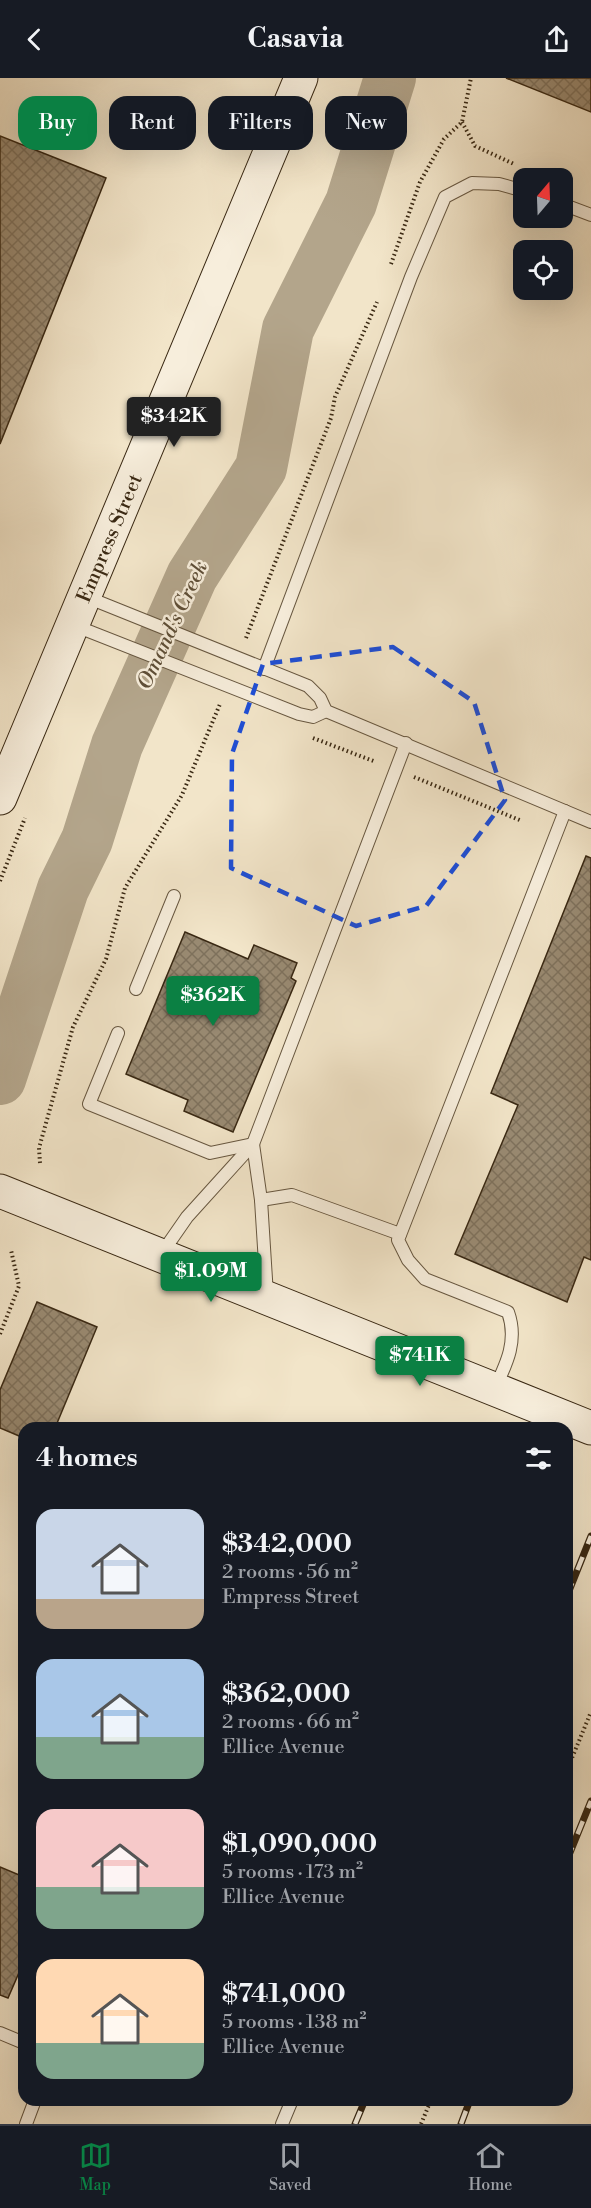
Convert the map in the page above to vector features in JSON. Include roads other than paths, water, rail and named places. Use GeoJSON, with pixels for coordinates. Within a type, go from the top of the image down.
{"type":"FeatureCollection","features":[{"type":"Feature","properties":{"kind":"main road","name":"Empress Street"},"geometry":{"type":"LineString","coordinates":[[0,798],[301,78]]}},
{"type":"Feature","properties":{"kind":"main road"},"geometry":{"type":"LineString","coordinates":[[0,1191],[591,1428]]}},
{"type":"Feature","properties":{"kind":"lane"},"geometry":{"type":"LineString","coordinates":[[264,669],[411,277],[445,197],[472,183],[499,184],[513,188]]}},
{"type":"Feature","properties":{"kind":"lane"},"geometry":{"type":"LineString","coordinates":[[573,208],[591,215]]}},
{"type":"Feature","properties":{"kind":"lane"},"geometry":{"type":"LineString","coordinates":[[78,610],[135,617],[308,686],[320,698],[326,711],[591,822]]}},
{"type":"Feature","properties":{"kind":"lane"},"geometry":{"type":"LineString","coordinates":[[78,610],[125,646],[298,714],[313,717],[326,711]]}},
{"type":"Feature","properties":{"kind":"lane"},"geometry":{"type":"LineString","coordinates":[[160,1255],[187,1217],[253,1144],[406,743]]}},
{"type":"Feature","properties":{"kind":"lane"},"geometry":{"type":"LineString","coordinates":[[494,1389],[509,1358],[513,1327],[508,1312],[425,1279],[408,1260],[398,1240],[565,811]]}},
{"type":"Feature","properties":{"kind":"lane"},"geometry":{"type":"LineString","coordinates":[[136,989],[174,896]]}},
{"type":"Feature","properties":{"kind":"lane"},"geometry":{"type":"LineString","coordinates":[[118,1033],[89,1104],[210,1153],[253,1144]]}},
{"type":"Feature","properties":{"kind":"lane"},"geometry":{"type":"LineString","coordinates":[[253,1144],[261,1200],[267,1298]]}},
{"type":"Feature","properties":{"kind":"lane"},"geometry":{"type":"LineString","coordinates":[[261,1200],[292,1194],[400,1234]]}},
{"type":"Feature","properties":{"kind":"lane"},"geometry":{"type":"LineString","coordinates":[[0,2033],[18,2040]]}},
{"type":"Feature","properties":{"kind":"lane"},"geometry":{"type":"LineString","coordinates":[[26,2124],[33,2106]]}},
{"type":"Feature","properties":{"kind":"lane"},"geometry":{"type":"LineString","coordinates":[[282,2124],[290,2106]]}},
{"type":"Feature","properties":{"kind":"waterway","name":"Omand's Creek"},"geometry":{"type":"LineString","coordinates":[[0,1079],[63,889],[87,840],[117,745],[192,576],[261,468],[288,329],[351,203],[390,78]]}},
{"type":"Feature","properties":{"kind":"railway"},"geometry":{"type":"LineString","coordinates":[[573,1581],[591,1536]]}},
{"type":"Feature","properties":{"kind":"railway"},"geometry":{"type":"LineString","coordinates":[[573,1845],[591,1801]]}},
{"type":"Feature","properties":{"kind":"railway"},"geometry":{"type":"LineString","coordinates":[[355,2124],[362,2106]]}},
{"type":"Feature","properties":{"kind":"railway"},"geometry":{"type":"LineString","coordinates":[[461,2124],[468,2106]]}}]}
